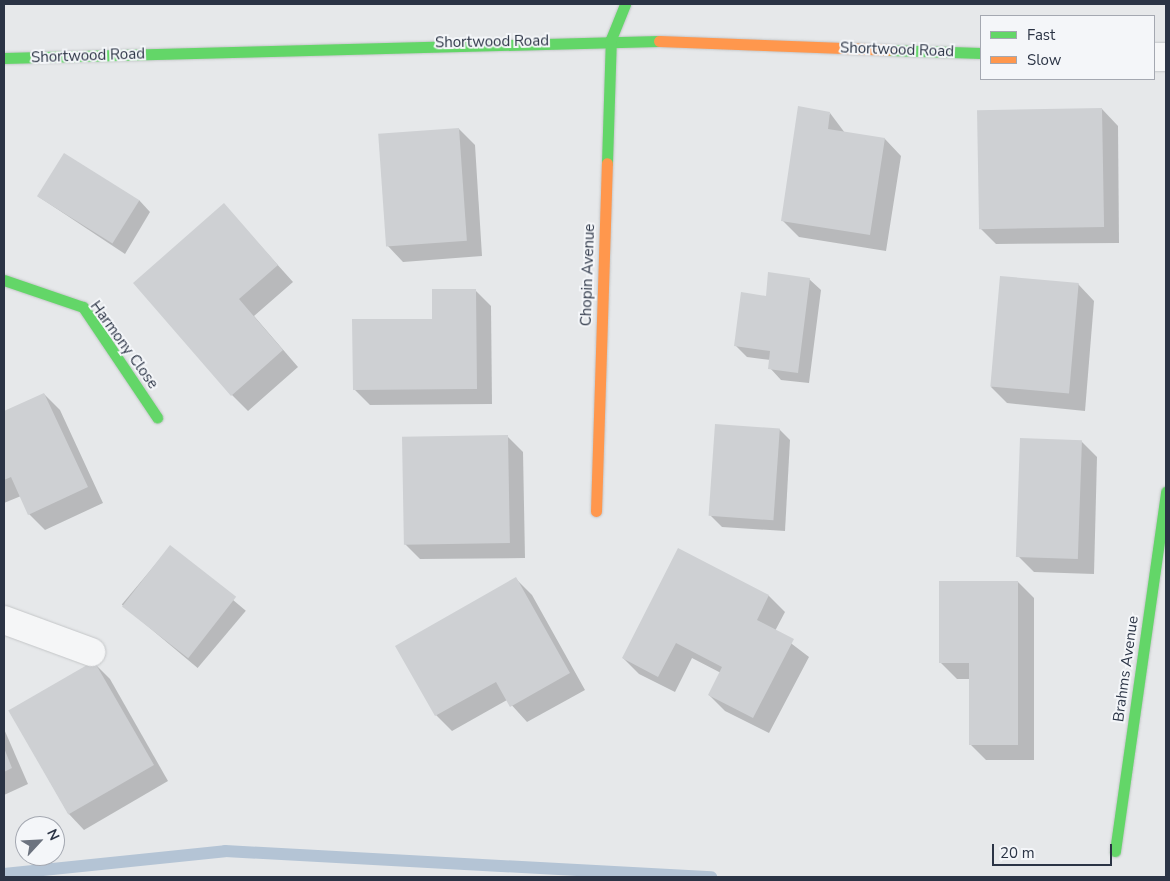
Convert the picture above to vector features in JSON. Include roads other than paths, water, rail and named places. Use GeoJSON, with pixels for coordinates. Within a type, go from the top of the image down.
{"type":"FeatureCollection","features":[{"type":"Feature","properties":{"kind":"street","name":"Chopin Avenue"},"geometry":{"type":"LineString","coordinates":[[596,511],[611,40],[625,4]]}},
{"type":"Feature","properties":{"kind":"street","name":"Shortwood Road"},"geometry":{"type":"LineString","coordinates":[[4,58],[611,40],[980,53]]}},
{"type":"Feature","properties":{"kind":"street","name":"Harmony Close"},"geometry":{"type":"LineString","coordinates":[[4,280],[83,308],[157,417]]}},
{"type":"Feature","properties":{"kind":"street","name":"Brahms Avenue"},"geometry":{"type":"LineString","coordinates":[[1115,851],[1166,492]]}},
{"type":"Feature","properties":{"kind":"street"},"geometry":{"type":"LineString","coordinates":[[4,620],[91,652]]}},
{"type":"Feature","properties":{"kind":"waterway"},"geometry":{"type":"LineString","coordinates":[[4,874],[225,851],[711,877]]}}]}
